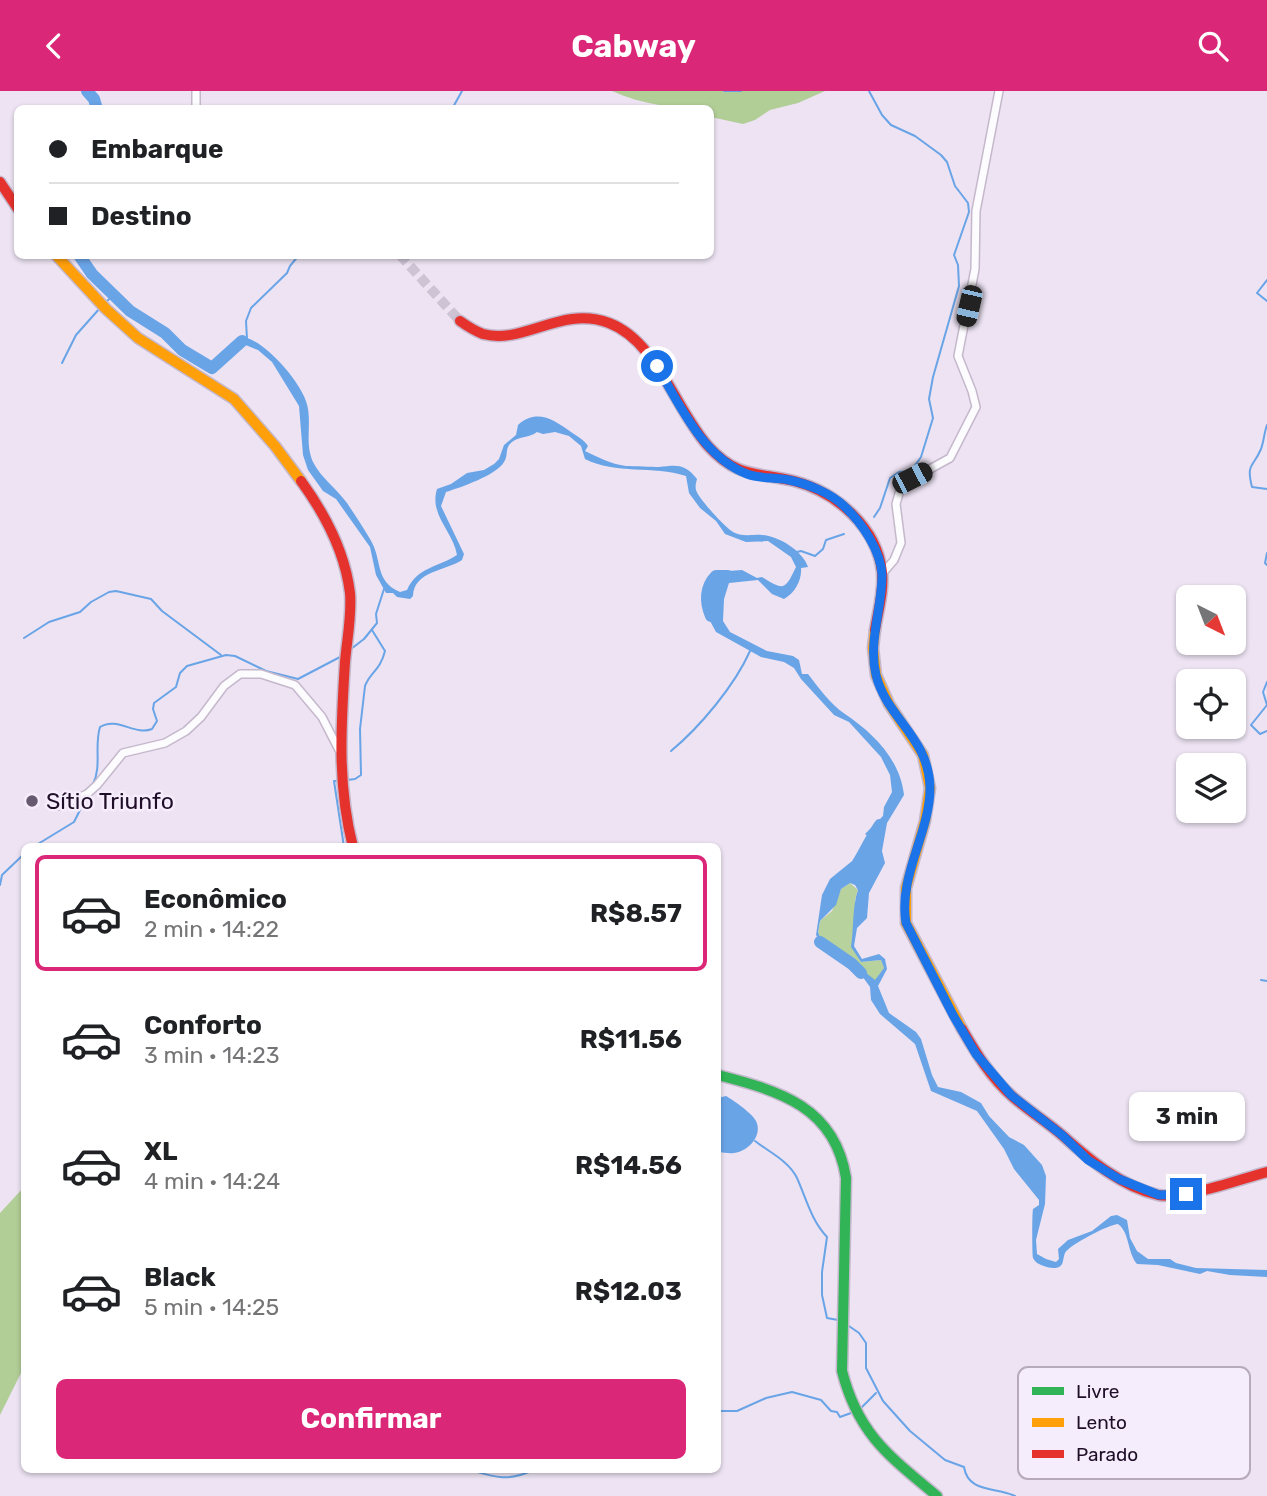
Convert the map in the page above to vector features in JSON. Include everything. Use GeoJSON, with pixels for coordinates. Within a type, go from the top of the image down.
{"type":"FeatureCollection","features":[{"type":"Feature","properties":{"kind":"street"},"geometry":{"type":"LineString","coordinates":[[882,574],[894,560],[901,543],[896,504],[900,490],[912,478],[950,458],[976,407],[958,356],[974,281],[976,211],[999,91]]}},
{"type":"Feature","properties":{"kind":"street"},"geometry":{"type":"LineString","coordinates":[[0,182],[14,203]]}},
{"type":"Feature","properties":{"kind":"street"},"geometry":{"type":"LineString","coordinates":[[60,259],[109,312],[135,335],[171,361],[227,394],[272,442],[305,484],[329,529],[344,565],[350,596],[340,751],[344,812],[352,843]]}},
{"type":"Feature","properties":{"kind":"street"},"geometry":{"type":"LineString","coordinates":[[460,321],[491,335],[517,334],[547,323],[588,317],[614,325],[637,340],[714,453],[749,475],[790,480],[840,502],[865,529],[882,574],[873,644],[877,676],[895,711],[918,743],[929,779],[929,799],[907,884],[906,923],[976,1054],[1011,1095],[1062,1135],[1088,1160],[1119,1179],[1149,1192],[1159,1195],[1186,1194],[1267,1172]]}},
{"type":"Feature","properties":{"kind":"street"},"geometry":{"type":"LineString","coordinates":[[60,806],[87,794],[123,753],[165,743],[186,731],[201,717],[224,686],[240,674],[261,674],[296,685],[323,717],[340,751]]}},
{"type":"Feature","properties":{"kind":"street"},"geometry":{"type":"LineString","coordinates":[[721,1076],[788,1100],[812,1114],[834,1138],[846,1178],[842,1371],[845,1386],[856,1414],[879,1448],[937,1496]]}},
{"type":"Feature","properties":{"kind":"green space"},"geometry":{"type":"Polygon","coordinates":[[[612,91],[825,91],[798,103],[770,110],[743,124],[714,118],[714,105],[660,105],[635,100],[612,91]]]}},
{"type":"Feature","properties":{"kind":"green space"},"geometry":{"type":"Polygon","coordinates":[[[850,883],[858,890],[852,947],[861,962],[881,960],[884,968],[875,981],[854,963],[833,953],[818,932],[820,921],[832,911],[841,889],[850,883]]]}},
{"type":"Feature","properties":{"kind":"green space"},"geometry":{"type":"Polygon","coordinates":[[[21,1190],[21,1373],[0,1415],[0,1213],[21,1190]]]}},
{"type":"Feature","properties":{"kind":"water"},"geometry":{"type":"Polygon","coordinates":[[[243,337],[252,340],[273,355],[292,377],[306,400],[309,449],[313,462],[347,503],[367,535],[386,582],[400,592],[407,590],[422,572],[457,555],[436,507],[437,489],[451,484],[467,473],[484,470],[494,464],[504,445],[516,435],[518,425],[532,417],[558,423],[588,446],[585,451],[610,462],[626,466],[684,468],[697,479],[696,490],[702,500],[731,531],[742,535],[769,536],[796,550],[808,567],[801,568],[799,581],[791,593],[784,599],[772,594],[758,580],[729,583],[724,599],[723,621],[730,632],[767,651],[793,656],[799,660],[802,674],[808,674],[835,706],[875,738],[897,770],[904,795],[887,823],[882,851],[885,863],[869,893],[867,918],[857,928],[854,946],[862,959],[879,954],[885,959],[887,969],[878,986],[889,1013],[916,1032],[921,1039],[938,1087],[961,1092],[981,1103],[1009,1137],[1024,1145],[1042,1165],[1046,1176],[1045,1204],[1036,1240],[1037,1254],[1056,1262],[1059,1259],[1058,1249],[1068,1240],[1092,1231],[1111,1216],[1117,1215],[1127,1220],[1130,1238],[1137,1251],[1148,1259],[1170,1259],[1196,1268],[1267,1270],[1267,1277],[1207,1271],[1200,1274],[1158,1265],[1137,1264],[1125,1232],[1118,1224],[1099,1231],[1068,1249],[1060,1267],[1051,1268],[1037,1263],[1033,1258],[1032,1218],[1033,1209],[1039,1205],[1039,1200],[1014,1169],[1004,1149],[977,1111],[931,1091],[915,1044],[880,1014],[871,1000],[870,987],[860,973],[828,953],[816,935],[822,895],[830,879],[873,844],[873,839],[865,834],[883,816],[884,807],[892,792],[890,775],[881,757],[849,722],[834,715],[794,668],[784,662],[761,657],[716,632],[707,610],[715,572],[742,570],[783,586],[796,567],[791,557],[768,541],[746,542],[725,534],[689,493],[686,476],[597,464],[585,459],[581,446],[569,436],[555,432],[537,432],[512,442],[504,462],[494,472],[446,492],[441,506],[464,554],[462,560],[424,577],[410,599],[386,593],[376,575],[370,547],[336,499],[323,491],[308,470],[303,455],[299,406],[272,362],[258,350],[243,344],[232,353],[233,343],[243,337]],[[850,883],[841,889],[836,905],[820,921],[818,932],[833,953],[855,964],[875,980],[884,968],[881,960],[861,962],[851,947],[858,890],[850,883]]]}},
{"type":"Feature","properties":{"kind":"water"},"geometry":{"type":"Polygon","coordinates":[[[726,1096],[751,1114],[758,1126],[756,1137],[740,1152],[721,1152],[721,1097],[726,1096]]]}},
{"type":"Feature","properties":{"kind":"waterway"},"geometry":{"type":"LineString","coordinates":[[87,91],[96,105]]}},
{"type":"Feature","properties":{"kind":"waterway"},"geometry":{"type":"LineString","coordinates":[[454,105],[462,91]]}},
{"type":"Feature","properties":{"kind":"waterway"},"geometry":{"type":"LineString","coordinates":[[724,91],[741,91]]}},
{"type":"Feature","properties":{"kind":"waterway"},"geometry":{"type":"LineString","coordinates":[[869,91],[882,115],[891,125],[915,136],[947,162],[955,186],[968,203],[969,212],[954,255],[958,265],[959,286],[933,377],[929,399],[933,418],[921,457],[911,471],[899,472],[890,478],[880,508],[874,517]]}},
{"type":"Feature","properties":{"kind":"waterway"},"geometry":{"type":"LineString","coordinates":[[82,259],[92,274],[130,311],[165,333],[182,350],[212,368],[242,341]]}},
{"type":"Feature","properties":{"kind":"waterway"},"geometry":{"type":"LineString","coordinates":[[247,339],[246,321],[251,308],[287,273],[296,259]]}},
{"type":"Feature","properties":{"kind":"waterway"},"geometry":{"type":"LineString","coordinates":[[1267,280],[1257,293],[1267,301]]}},
{"type":"Feature","properties":{"kind":"waterway"},"geometry":{"type":"LineString","coordinates":[[107,301],[115,294]]}},
{"type":"Feature","properties":{"kind":"waterway"},"geometry":{"type":"LineString","coordinates":[[62,363],[76,335],[100,308]]}},
{"type":"Feature","properties":{"kind":"waterway"},"geometry":{"type":"LineString","coordinates":[[1267,425],[1261,449],[1251,466],[1250,474],[1252,487],[1267,489]]}},
{"type":"Feature","properties":{"kind":"waterway"},"geometry":{"type":"LineString","coordinates":[[797,552],[815,556],[823,549],[826,540],[844,534]]}},
{"type":"Feature","properties":{"kind":"waterway"},"geometry":{"type":"LineString","coordinates":[[1267,553],[1267,565]]}},
{"type":"Feature","properties":{"kind":"waterway"},"geometry":{"type":"LineString","coordinates":[[711,616],[707,600],[710,585],[716,576],[728,576]]}},
{"type":"Feature","properties":{"kind":"waterway"},"geometry":{"type":"LineString","coordinates":[[351,649],[364,639],[377,623],[376,614],[384,589]]}},
{"type":"Feature","properties":{"kind":"waterway"},"geometry":{"type":"LineString","coordinates":[[24,638],[49,622],[80,612],[91,602],[116,591],[151,599],[162,611],[221,655]]}},
{"type":"Feature","properties":{"kind":"waterway"},"geometry":{"type":"LineString","coordinates":[[347,780],[361,775],[360,729],[365,686],[385,651],[372,630]]}},
{"type":"Feature","properties":{"kind":"waterway"},"geometry":{"type":"LineString","coordinates":[[671,751],[716,705],[750,651]]}},
{"type":"Feature","properties":{"kind":"waterway"},"geometry":{"type":"LineString","coordinates":[[93,784],[97,770],[100,727],[113,724],[139,730],[152,729],[157,721],[154,703],[176,687],[180,673],[187,666],[226,655],[235,656],[266,671],[298,679],[340,657]]}},
{"type":"Feature","properties":{"kind":"waterway"},"geometry":{"type":"LineString","coordinates":[[1267,682],[1263,692],[1267,705],[1251,725],[1260,734],[1267,731]]}},
{"type":"Feature","properties":{"kind":"waterway"},"geometry":{"type":"LineString","coordinates":[[336,781],[343,843]]}},
{"type":"Feature","properties":{"kind":"waterway"},"geometry":{"type":"LineString","coordinates":[[40,843],[74,822],[86,798]]}},
{"type":"Feature","properties":{"kind":"waterway"},"geometry":{"type":"LineString","coordinates":[[858,863],[880,825]]}},
{"type":"Feature","properties":{"kind":"waterway"},"geometry":{"type":"LineString","coordinates":[[0,885],[2,875],[21,857]]}},
{"type":"Feature","properties":{"kind":"waterway"},"geometry":{"type":"LineString","coordinates":[[820,942],[861,973]]}},
{"type":"Feature","properties":{"kind":"waterway"},"geometry":{"type":"LineString","coordinates":[[1261,980],[1267,981]]}},
{"type":"Feature","properties":{"kind":"waterway"},"geometry":{"type":"LineString","coordinates":[[755,1141],[793,1172],[813,1216],[827,1237],[822,1295],[827,1318],[838,1320]]}},
{"type":"Feature","properties":{"kind":"waterway"},"geometry":{"type":"LineString","coordinates":[[846,1324],[859,1333],[866,1343],[866,1368],[883,1401],[910,1431],[945,1460],[964,1467],[971,1481],[977,1485],[1015,1496]]}},
{"type":"Feature","properties":{"kind":"waterway"},"geometry":{"type":"LineString","coordinates":[[721,1411],[737,1411],[766,1398],[792,1392],[821,1400],[840,1417],[851,1413]]}},
{"type":"Feature","properties":{"kind":"waterway"},"geometry":{"type":"LineString","coordinates":[[860,1409],[876,1393]]}},
{"type":"Feature","properties":{"kind":"waterway"},"geometry":{"type":"LineString","coordinates":[[480,1473],[502,1477],[526,1473]]}},
{"type":"Feature","properties":{"kind":"tunnel"},"geometry":{"type":"LineString","coordinates":[[404,259],[460,321]]}},
{"type":"Feature","properties":{"kind":"traffic: fast"},"geometry":{"type":"LineString","coordinates":[[721,1076],[783,1096],[817,1118],[830,1134],[840,1154],[846,1178],[842,1371],[866,1428],[890,1455],[937,1496]]}},
{"type":"Feature","properties":{"kind":"traffic: slow"},"geometry":{"type":"LineString","coordinates":[[60,259],[106,309],[138,338],[234,399],[301,481]]}},
{"type":"Feature","properties":{"kind":"traffic: slow"},"geometry":{"type":"LineString","coordinates":[[875,630],[873,648],[876,675],[889,704],[923,755],[930,788],[925,821],[906,888],[906,923],[962,1029]]}},
{"type":"Feature","properties":{"kind":"traffic: jam"},"geometry":{"type":"LineString","coordinates":[[0,182],[14,203]]}},
{"type":"Feature","properties":{"kind":"traffic: jam"},"geometry":{"type":"LineString","coordinates":[[460,321],[483,334],[498,336],[575,319],[609,323],[626,332],[653,360],[696,431],[718,456],[738,469],[810,486],[839,503],[863,526],[879,556],[882,572],[875,630]]}},
{"type":"Feature","properties":{"kind":"traffic: jam"},"geometry":{"type":"LineString","coordinates":[[301,481],[333,534],[344,563],[350,593],[342,709],[342,778],[352,843]]}},
{"type":"Feature","properties":{"kind":"traffic: jam"},"geometry":{"type":"LineString","coordinates":[[962,1029],[978,1056],[1005,1090],[1096,1163],[1131,1185],[1158,1195],[1182,1195],[1267,1172]]}},
{"type":"Feature","properties":{"kind":"place","name":"Sítio Triunfo"},"geometry":{"type":"Point","coordinates":[32,801]}},
{"type":"Feature","properties":{"kind":"route"},"geometry":{"type":"LineString","coordinates":[[657,366],[701,437],[724,461],[749,475],[790,480],[828,495],[846,507],[868,533],[882,574],[873,644],[877,676],[880,687],[918,743],[929,779],[929,799],[907,884],[906,923],[976,1054],[1011,1095],[1062,1135],[1088,1160],[1119,1179],[1149,1192],[1159,1195],[1186,1194]]}}]}
